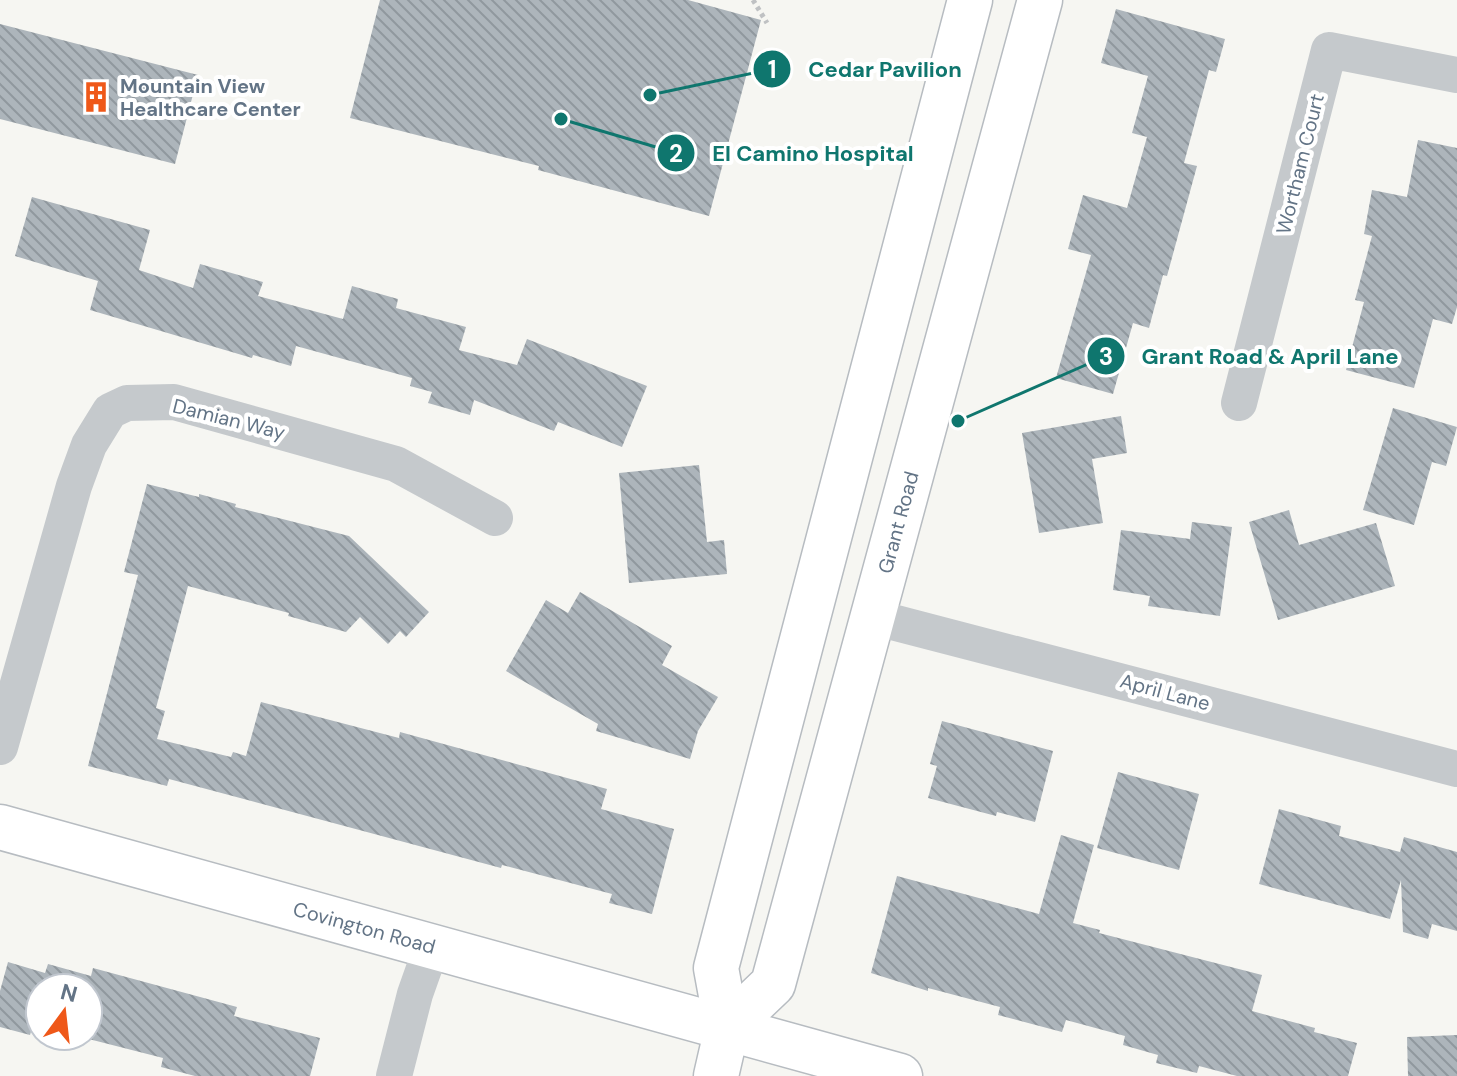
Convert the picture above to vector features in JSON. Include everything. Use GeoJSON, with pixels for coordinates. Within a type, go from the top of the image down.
{"type":"FeatureCollection","features":[{"type":"Feature","properties":{"kind":"main road"},"geometry":{"type":"LineString","coordinates":[[716,1076],[727,1028],[716,968],[970,0]]}},
{"type":"Feature","properties":{"kind":"main road","name":"Grant Road"},"geometry":{"type":"LineString","coordinates":[[727,1028],[773,984],[1040,0]]}},
{"type":"Feature","properties":{"kind":"main road","name":"Covington Road"},"geometry":{"type":"LineString","coordinates":[[0,827],[900,1076]]}},
{"type":"Feature","properties":{"kind":"street","name":"Wortham Court"},"geometry":{"type":"LineString","coordinates":[[1239,403],[1329,50],[1457,75]]}},
{"type":"Feature","properties":{"kind":"street","name":"Damian Way"},"geometry":{"type":"LineString","coordinates":[[0,747],[74,486],[89,445],[110,411],[127,403],[174,402],[396,464],[495,518]]}},
{"type":"Feature","properties":{"kind":"street","name":"April Lane"},"geometry":{"type":"LineString","coordinates":[[873,617],[1457,769]]}},
{"type":"Feature","properties":{"kind":"street"},"geometry":{"type":"LineString","coordinates":[[394,1076],[415,994],[432,946]]}},
{"type":"Feature","properties":{"kind":"path"},"geometry":{"type":"LineString","coordinates":[[753,0],[767,23]]}},
{"type":"Feature","properties":{"kind":"building"},"geometry":{"type":"Polygon","coordinates":[[[380,0],[688,0],[761,20],[709,216],[538,170],[539,166],[350,118],[380,0]]]}},
{"type":"Feature","properties":{"kind":"building"},"geometry":{"type":"Polygon","coordinates":[[[1116,9],[1225,39],[1216,72],[1209,70],[1184,163],[1197,166],[1167,276],[1163,275],[1149,328],[1133,323],[1113,394],[1056,378],[1091,255],[1068,249],[1083,195],[1127,208],[1147,137],[1132,133],[1148,76],[1101,63],[1116,9]]]}},
{"type":"Feature","properties":{"kind":"building","name":"Mountain View Healthcare Center"},"geometry":{"type":"Polygon","coordinates":[[[0,24],[198,75],[175,164],[0,119],[0,24]]]}},
{"type":"Feature","properties":{"kind":"building"},"geometry":{"type":"Polygon","coordinates":[[[1418,140],[1457,148],[1457,307],[1452,324],[1433,319],[1414,388],[1346,370],[1364,302],[1355,300],[1372,236],[1364,234],[1372,190],[1407,197],[1418,140]]]}},
{"type":"Feature","properties":{"kind":"building"},"geometry":{"type":"Polygon","coordinates":[[[32,197],[150,230],[139,270],[193,288],[200,264],[263,282],[258,296],[343,319],[352,286],[398,299],[396,308],[466,327],[459,350],[517,365],[527,339],[647,386],[622,447],[558,422],[554,431],[474,400],[470,415],[428,403],[432,392],[410,386],[412,378],[296,346],[291,366],[253,355],[252,358],[90,310],[98,281],[15,256],[32,197]]]}},
{"type":"Feature","properties":{"kind":"building"},"geometry":{"type":"Polygon","coordinates":[[[1393,408],[1457,427],[1446,466],[1432,462],[1414,525],[1363,510],[1393,408]]]}},
{"type":"Feature","properties":{"kind":"building"},"geometry":{"type":"Polygon","coordinates":[[[1121,416],[1127,453],[1092,459],[1103,523],[1039,533],[1022,433],[1121,416]]]}},
{"type":"Feature","properties":{"kind":"building"},"geometry":{"type":"Polygon","coordinates":[[[699,465],[707,542],[724,540],[727,574],[629,583],[619,473],[699,465]]]}},
{"type":"Feature","properties":{"kind":"building"},"geometry":{"type":"Polygon","coordinates":[[[147,484],[199,497],[199,494],[236,504],[235,507],[349,536],[429,612],[406,637],[400,631],[388,644],[360,617],[346,632],[188,586],[156,708],[165,711],[157,739],[231,757],[233,752],[246,756],[261,702],[399,738],[400,732],[607,789],[601,809],[674,829],[652,914],[609,903],[612,894],[502,865],[501,868],[169,779],[167,786],[88,766],[138,575],[124,572],[147,484]]]}},
{"type":"Feature","properties":{"kind":"building"},"geometry":{"type":"Polygon","coordinates":[[[1289,510],[1299,545],[1376,523],[1395,586],[1278,620],[1249,522],[1289,510]]]}},
{"type":"Feature","properties":{"kind":"building"},"geometry":{"type":"Polygon","coordinates":[[[1192,522],[1232,527],[1220,616],[1148,606],[1150,596],[1113,590],[1121,530],[1190,539],[1192,522]]]}},
{"type":"Feature","properties":{"kind":"building"},"geometry":{"type":"Polygon","coordinates":[[[580,592],[672,646],[662,665],[718,697],[698,731],[690,759],[596,731],[598,724],[506,671],[546,600],[568,613],[580,592]]]}},
{"type":"Feature","properties":{"kind":"building"},"geometry":{"type":"Polygon","coordinates":[[[942,721],[1053,751],[1035,822],[997,812],[996,816],[928,798],[937,766],[930,764],[942,721]]]}},
{"type":"Feature","properties":{"kind":"building"},"geometry":{"type":"Polygon","coordinates":[[[1118,772],[1199,794],[1179,870],[1097,848],[1118,772]]]}},
{"type":"Feature","properties":{"kind":"building"},"geometry":{"type":"Polygon","coordinates":[[[1279,809],[1341,826],[1339,836],[1400,852],[1404,837],[1457,852],[1457,931],[1432,924],[1428,939],[1403,932],[1401,880],[1390,919],[1259,884],[1279,809]]]}},
{"type":"Feature","properties":{"kind":"building"},"geometry":{"type":"Polygon","coordinates":[[[1061,835],[1094,845],[1073,923],[1100,930],[1099,933],[1262,975],[1252,1011],[1357,1043],[1348,1076],[1237,1076],[1199,1066],[1197,1073],[1156,1063],[1158,1055],[1123,1045],[1125,1036],[1066,1020],[1062,1032],[998,1015],[1000,1007],[928,988],[928,991],[871,973],[897,876],[1039,914],[1061,835]]]}},
{"type":"Feature","properties":{"kind":"building"},"geometry":{"type":"Polygon","coordinates":[[[8,962],[42,972],[24,972],[24,1033],[0,1027],[0,991],[8,962]]]}},
{"type":"Feature","properties":{"kind":"building"},"geometry":{"type":"Polygon","coordinates":[[[48,964],[77,972],[45,972],[48,964]]]}},
{"type":"Feature","properties":{"kind":"building"},"geometry":{"type":"Polygon","coordinates":[[[93,968],[237,1007],[234,1016],[320,1038],[310,1076],[195,1076],[161,1067],[163,1058],[104,1043],[104,972],[92,972],[93,968]]]}},
{"type":"Feature","properties":{"kind":"building"},"geometry":{"type":"Polygon","coordinates":[[[1457,1035],[1457,1076],[1408,1076],[1407,1037],[1457,1035]]]}},
{"type":"Feature","properties":{"kind":"place","name":"Cedar Pavilion"},"geometry":{"type":"Point","coordinates":[650,95]}},
{"type":"Feature","properties":{"kind":"place","name":"Mountain View Healthcare Center"},"geometry":{"type":"Point","coordinates":[96,97]}},
{"type":"Feature","properties":{"kind":"place","name":"El Camino Hospital"},"geometry":{"type":"Point","coordinates":[561,119]}},
{"type":"Feature","properties":{"kind":"place","name":"Grant Road & April Lane"},"geometry":{"type":"Point","coordinates":[958,421]}}]}
